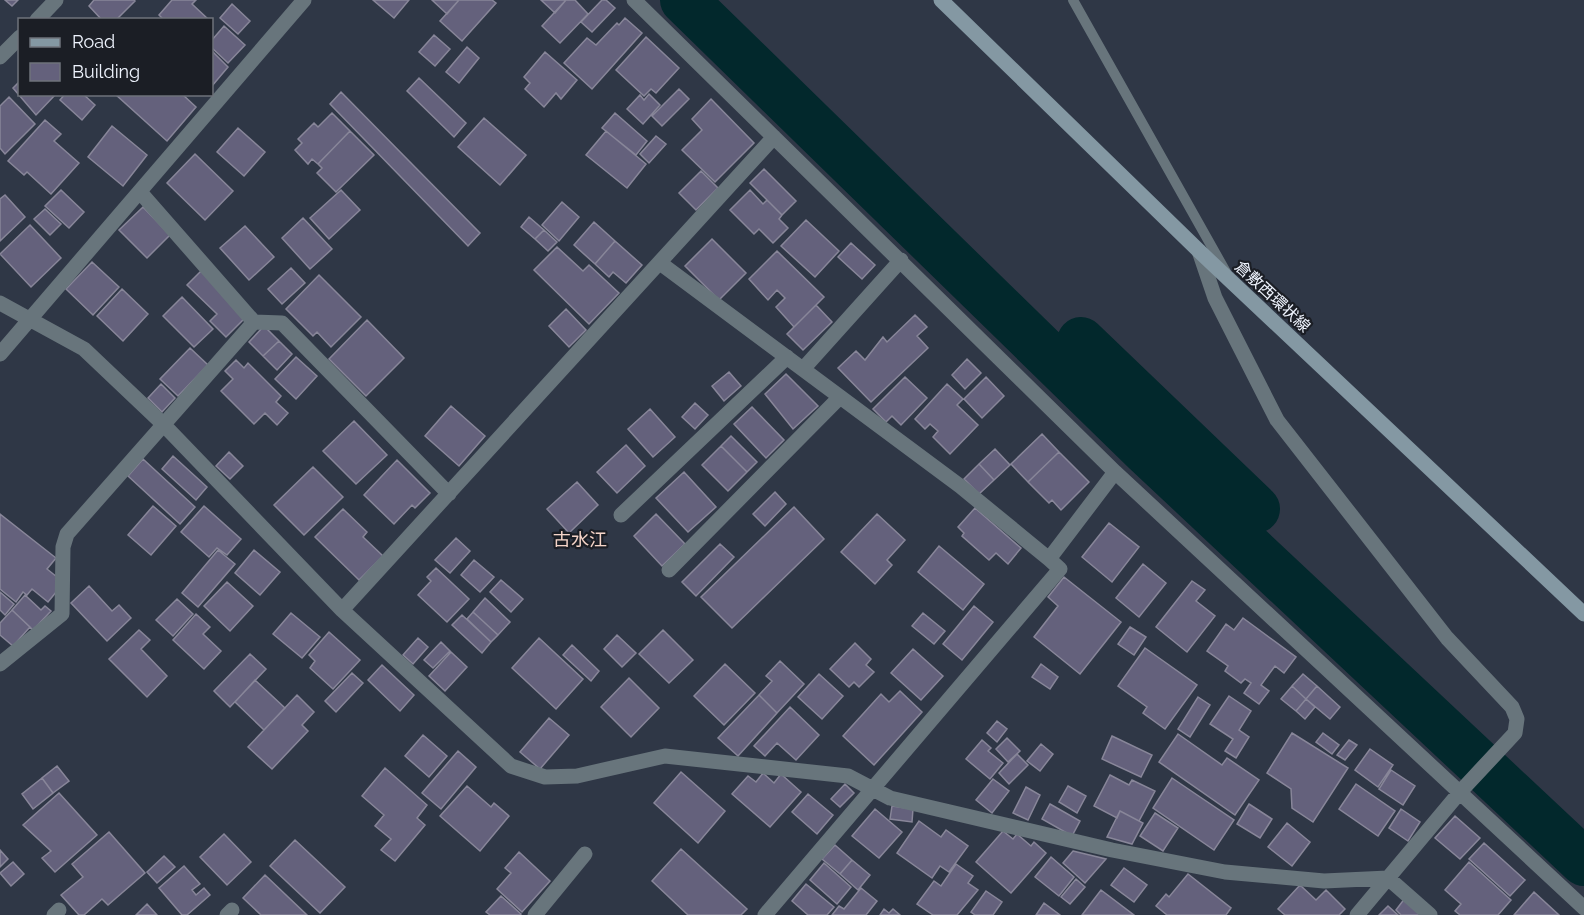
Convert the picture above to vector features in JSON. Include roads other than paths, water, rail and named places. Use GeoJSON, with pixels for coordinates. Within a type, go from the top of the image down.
{"type":"FeatureCollection","features":[{"type":"Feature","properties":{"kind":"main road","name":"倉敷西環状線"},"geometry":{"type":"LineString","coordinates":[[941,0],[1199,251],[1584,614]]}},
{"type":"Feature","properties":{"kind":"street"},"geometry":{"type":"LineString","coordinates":[[39,18],[56,0]]}},
{"type":"Feature","properties":{"kind":"street"},"geometry":{"type":"LineString","coordinates":[[0,354],[304,0]]}},
{"type":"Feature","properties":{"kind":"street"},"geometry":{"type":"LineString","coordinates":[[634,0],[1115,472],[1465,787],[1584,908]]}},
{"type":"Feature","properties":{"kind":"street"},"geometry":{"type":"LineString","coordinates":[[0,57],[18,39]]}},
{"type":"Feature","properties":{"kind":"street"},"geometry":{"type":"LineString","coordinates":[[342,610],[774,137]]}},
{"type":"Feature","properties":{"kind":"street"},"geometry":{"type":"LineString","coordinates":[[140,192],[254,322],[282,323],[448,494]]}},
{"type":"Feature","properties":{"kind":"street"},"geometry":{"type":"LineString","coordinates":[[1199,251],[1215,298],[1277,420],[1447,638],[1512,707],[1517,720],[1515,733],[1465,787],[1357,915]]}},
{"type":"Feature","properties":{"kind":"street"},"geometry":{"type":"LineString","coordinates":[[803,369],[901,260]]}},
{"type":"Feature","properties":{"kind":"street"},"geometry":{"type":"LineString","coordinates":[[660,263],[960,486],[1060,569],[765,915]]}},
{"type":"Feature","properties":{"kind":"street"},"geometry":{"type":"LineString","coordinates":[[0,303],[84,350],[162,423],[342,610],[512,766],[544,777],[577,776],[664,756],[848,776],[873,787],[890,798],[1112,850],[1225,872],[1324,881],[1388,878],[1430,915]]}},
{"type":"Feature","properties":{"kind":"street"},"geometry":{"type":"LineString","coordinates":[[0,664],[62,614],[63,547],[67,534],[162,423],[254,322]]}},
{"type":"Feature","properties":{"kind":"street"},"geometry":{"type":"LineString","coordinates":[[621,515],[787,357]]}},
{"type":"Feature","properties":{"kind":"street"},"geometry":{"type":"LineString","coordinates":[[669,570],[840,397]]}},
{"type":"Feature","properties":{"kind":"street"},"geometry":{"type":"LineString","coordinates":[[1049,559],[1115,472]]}},
{"type":"Feature","properties":{"kind":"street"},"geometry":{"type":"LineString","coordinates":[[535,915],[585,854]]}},
{"type":"Feature","properties":{"kind":"lane"},"geometry":{"type":"LineString","coordinates":[[1073,0],[1232,281]]}},
{"type":"Feature","properties":{"kind":"waterway"},"geometry":{"type":"LineString","coordinates":[[684,0],[1146,451],[1584,862]]}},
{"type":"Feature","properties":{"kind":"waterway"},"geometry":{"type":"LineString","coordinates":[[1081,341],[1256,509]]}},
{"type":"Feature","properties":{"kind":"district","name":"古水江"},"geometry":{"type":"Point","coordinates":[580,540]}}]}
